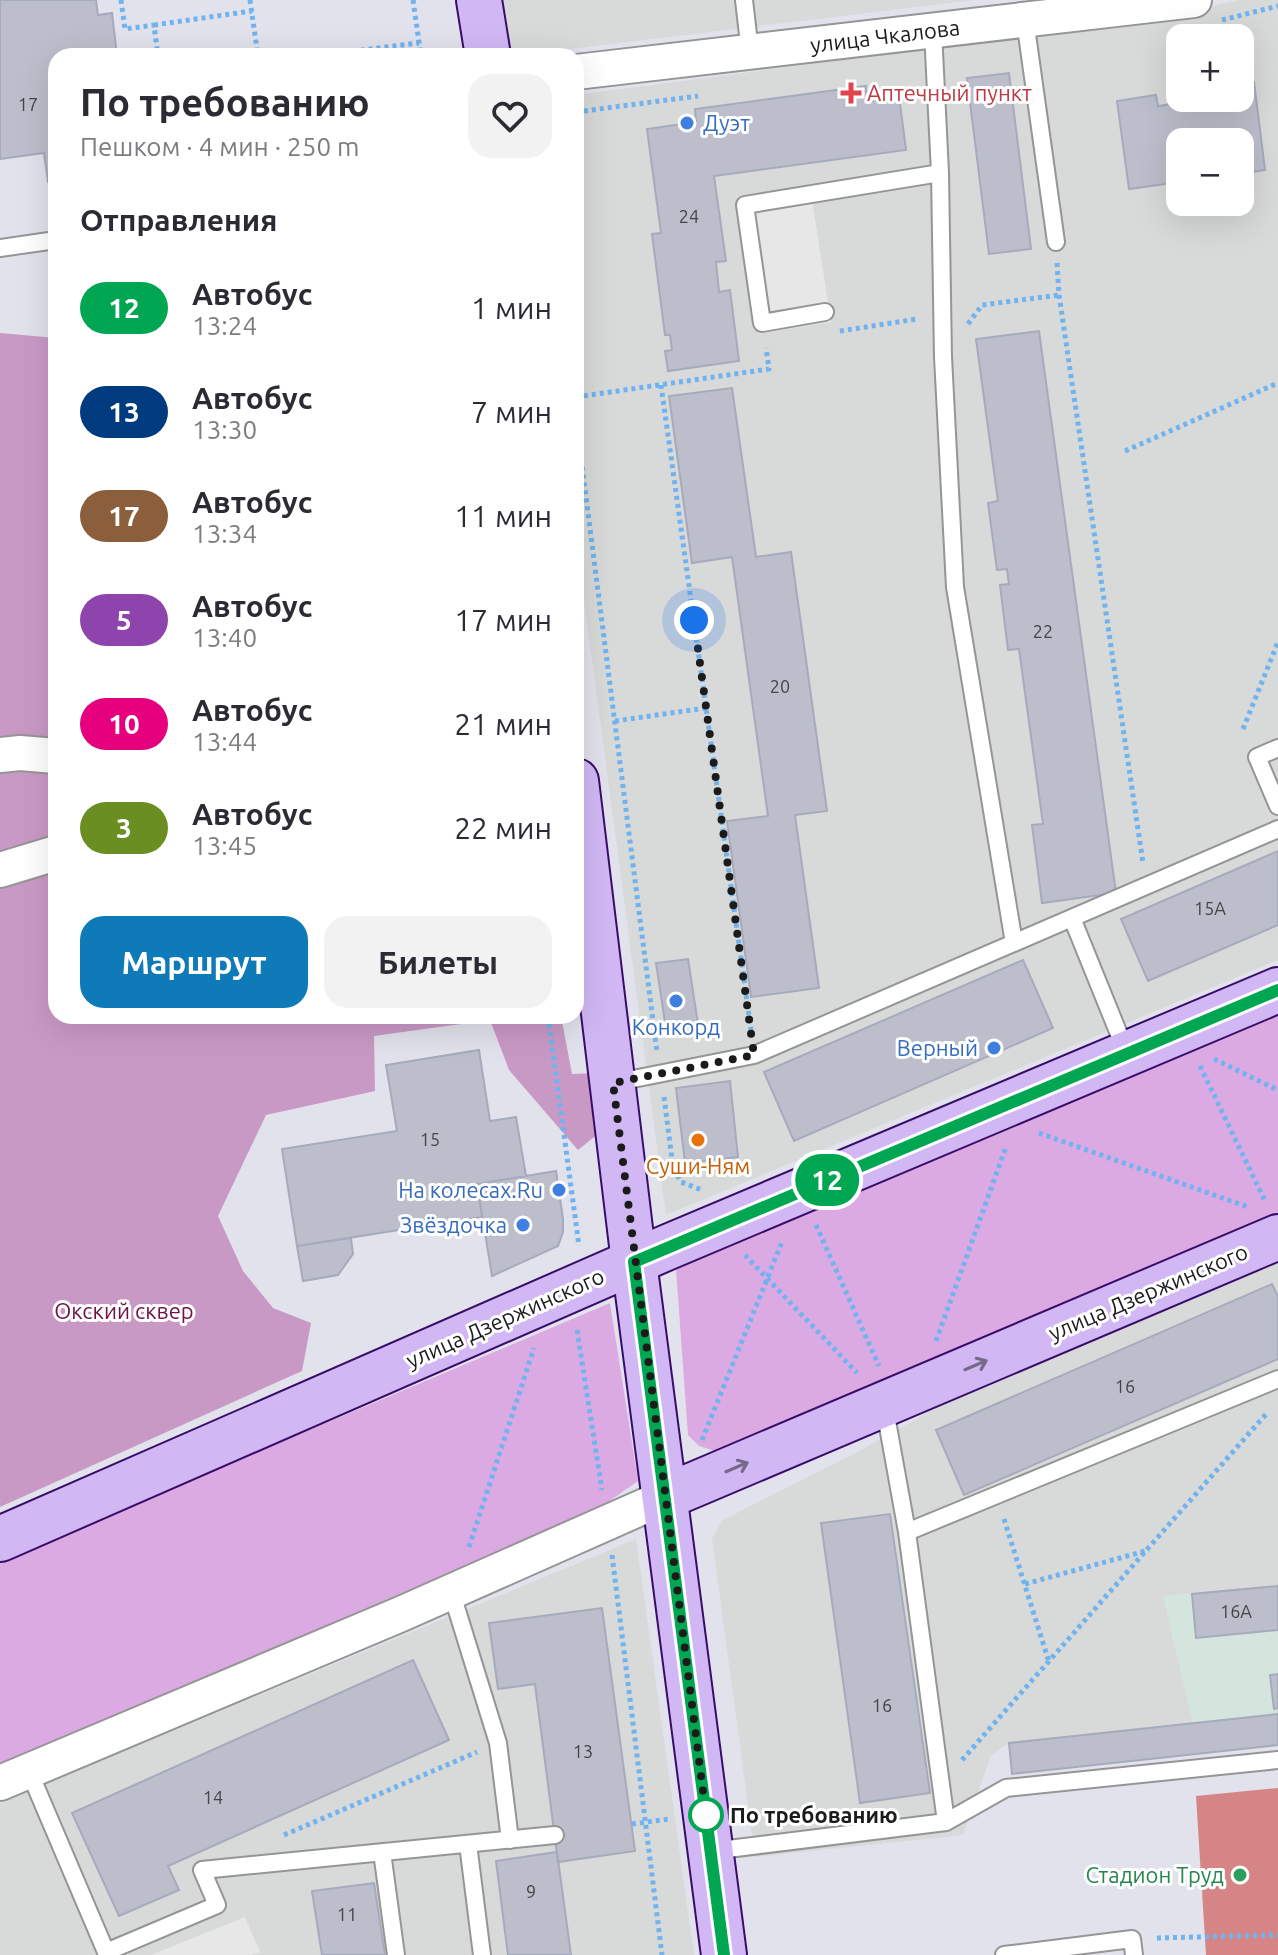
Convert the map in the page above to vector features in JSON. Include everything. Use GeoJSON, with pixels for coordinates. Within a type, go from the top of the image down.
{"type":"FeatureCollection","features":[{"type":"Feature","properties":{"kind":"main road"},"geometry":{"type":"LineString","coordinates":[[479,0],[487,48]]}},
{"type":"Feature","properties":{"kind":"main road"},"geometry":{"type":"LineString","coordinates":[[584,846],[634,1262],[681,1490],[711,1851],[724,1955]]}},
{"type":"Feature","properties":{"kind":"main road","name":"улица Дзержинского"},"geometry":{"type":"LineString","coordinates":[[0,1539],[634,1262],[709,1201],[802,1191],[1278,990]]}},
{"type":"Feature","properties":{"kind":"main road","name":"улица Дзержинского"},"geometry":{"type":"LineString","coordinates":[[681,1490],[900,1398],[1267,1216]]}},
{"type":"Feature","properties":{"kind":"street","name":"улица Чкалова"},"geometry":{"type":"LineString","coordinates":[[584,71],[1194,0]]}},
{"type":"Feature","properties":{"kind":"street"},"geometry":{"type":"LineString","coordinates":[[0,755],[48,755]]}},
{"type":"Feature","properties":{"kind":"street"},"geometry":{"type":"LineString","coordinates":[[0,870],[48,855]]}},
{"type":"Feature","properties":{"kind":"street"},"geometry":{"type":"LineString","coordinates":[[14,1777],[681,1490]]}},
{"type":"Feature","properties":{"kind":"lane"},"geometry":{"type":"LineString","coordinates":[[744,0],[750,52]]}},
{"type":"Feature","properties":{"kind":"lane"},"geometry":{"type":"LineString","coordinates":[[1025,20],[1056,242]]}},
{"type":"Feature","properties":{"kind":"lane"},"geometry":{"type":"LineString","coordinates":[[933,31],[940,173],[943,357],[955,587],[1014,943]]}},
{"type":"Feature","properties":{"kind":"lane"},"geometry":{"type":"LineString","coordinates":[[825,312],[762,323],[745,205],[940,173]]}},
{"type":"Feature","properties":{"kind":"lane"},"geometry":{"type":"LineString","coordinates":[[0,248],[48,241]]}},
{"type":"Feature","properties":{"kind":"lane"},"geometry":{"type":"LineString","coordinates":[[1278,748],[1257,757],[1278,806]]}},
{"type":"Feature","properties":{"kind":"lane"},"geometry":{"type":"LineString","coordinates":[[613,1083],[754,1055],[1278,829]]}},
{"type":"Feature","properties":{"kind":"lane"},"geometry":{"type":"LineString","coordinates":[[1072,918],[1127,1054]]}},
{"type":"Feature","properties":{"kind":"lane"},"geometry":{"type":"LineString","coordinates":[[907,1532],[1278,1379]]}},
{"type":"Feature","properties":{"kind":"lane"},"geometry":{"type":"LineString","coordinates":[[900,1398],[887,1421],[907,1532],[946,1822]]}},
{"type":"Feature","properties":{"kind":"lane"},"geometry":{"type":"LineString","coordinates":[[451,1591],[498,1743],[510,1840]]}},
{"type":"Feature","properties":{"kind":"lane"},"geometry":{"type":"LineString","coordinates":[[711,1851],[946,1822],[1006,1788],[1278,1760]]}},
{"type":"Feature","properties":{"kind":"lane"},"geometry":{"type":"LineString","coordinates":[[14,1777],[107,1953],[217,1905],[202,1870],[555,1835]]}},
{"type":"Feature","properties":{"kind":"lane"},"geometry":{"type":"LineString","coordinates":[[468,1844],[482,1955]]}},
{"type":"Feature","properties":{"kind":"lane"},"geometry":{"type":"LineString","coordinates":[[382,1852],[396,1955]]}},
{"type":"Feature","properties":{"kind":"lane"},"geometry":{"type":"LineString","coordinates":[[1004,1955],[1133,1947]]}},
{"type":"Feature","properties":{"kind":"path"},"geometry":{"type":"LineString","coordinates":[[121,0],[125,29],[252,11]]}},
{"type":"Feature","properties":{"kind":"path"},"geometry":{"type":"LineString","coordinates":[[250,0],[257,48]]}},
{"type":"Feature","properties":{"kind":"path"},"geometry":{"type":"LineString","coordinates":[[413,0],[420,48]]}},
{"type":"Feature","properties":{"kind":"path"},"geometry":{"type":"LineString","coordinates":[[154,25],[157,48]]}},
{"type":"Feature","properties":{"kind":"path"},"geometry":{"type":"LineString","coordinates":[[378,48],[419,43]]}},
{"type":"Feature","properties":{"kind":"path"},"geometry":{"type":"LineString","coordinates":[[943,357],[982,305],[1059,295],[1147,886]]}},
{"type":"Feature","properties":{"kind":"path"},"geometry":{"type":"LineString","coordinates":[[829,333],[942,315]]}},
{"type":"Feature","properties":{"kind":"path"},"geometry":{"type":"LineString","coordinates":[[584,396],[769,369],[765,342]]}},
{"type":"Feature","properties":{"kind":"path"},"geometry":{"type":"LineString","coordinates":[[1125,451],[1278,383]]}},
{"type":"Feature","properties":{"kind":"path"},"geometry":{"type":"LineString","coordinates":[[661,385],[754,1055]]}},
{"type":"Feature","properties":{"kind":"path"},"geometry":{"type":"LineString","coordinates":[[584,481],[673,1167],[681,1182],[709,1201],[767,1279],[871,1387],[900,1398]]}},
{"type":"Feature","properties":{"kind":"path"},"geometry":{"type":"LineString","coordinates":[[1243,729],[1278,642]]}},
{"type":"Feature","properties":{"kind":"path"},"geometry":{"type":"LineString","coordinates":[[615,721],[706,708]]}},
{"type":"Feature","properties":{"kind":"path"},"geometry":{"type":"LineString","coordinates":[[467,1553],[539,1332],[555,1297],[581,1261],[549,1024]]}},
{"type":"Feature","properties":{"kind":"path"},"geometry":{"type":"LineString","coordinates":[[1207,1056],[1278,1090]]}},
{"type":"Feature","properties":{"kind":"path"},"geometry":{"type":"LineString","coordinates":[[1199,1063],[1267,1216]]}},
{"type":"Feature","properties":{"kind":"path"},"geometry":{"type":"LineString","coordinates":[[1029,1129],[1267,1216]]}},
{"type":"Feature","properties":{"kind":"path"},"geometry":{"type":"LineString","coordinates":[[900,1398],[927,1364],[1009,1139]]}},
{"type":"Feature","properties":{"kind":"path"},"geometry":{"type":"LineString","coordinates":[[681,1490],[802,1191]]}},
{"type":"Feature","properties":{"kind":"path"},"geometry":{"type":"LineString","coordinates":[[802,1191],[900,1398]]}},
{"type":"Feature","properties":{"kind":"path"},"geometry":{"type":"LineString","coordinates":[[555,1297],[607,1522],[662,1955]]}},
{"type":"Feature","properties":{"kind":"path"},"geometry":{"type":"LineString","coordinates":[[941,1786],[1268,1412]]}},
{"type":"Feature","properties":{"kind":"path"},"geometry":{"type":"LineString","coordinates":[[996,1496],[1050,1663]]}},
{"type":"Feature","properties":{"kind":"path"},"geometry":{"type":"LineString","coordinates":[[1025,1584],[1150,1550]]}},
{"type":"Feature","properties":{"kind":"path"},"geometry":{"type":"LineString","coordinates":[[272,1839],[498,1743]]}},
{"type":"Feature","properties":{"kind":"path"},"geometry":{"type":"LineString","coordinates":[[632,1824],[682,1818]]}},
{"type":"Feature","properties":{"kind":"path"},"geometry":{"type":"LineString","coordinates":[[1133,1947],[1278,1935]]}},
{"type":"Feature","properties":{"kind":"shaded area"},"geometry":{"type":"Polygon","coordinates":[[[503,0],[974,0],[577,48],[510,48],[503,0]]]}},
{"type":"Feature","properties":{"kind":"shaded area"},"geometry":{"type":"Polygon","coordinates":[[[1239,0],[1278,0],[1278,960],[666,1215],[584,600],[584,94],[1160,18],[1239,0]]]}},
{"type":"Feature","properties":{"kind":"shaded area"},"geometry":{"type":"Polygon","coordinates":[[[810,187],[831,322],[759,334],[738,199],[810,187]]]}},
{"type":"Feature","properties":{"kind":"shaded area"},"geometry":{"type":"Polygon","coordinates":[[[1278,1013],[1278,1213],[718,1452],[699,1446],[688,1435],[676,1269],[1278,1013]]]}},
{"type":"Feature","properties":{"kind":"shaded area"},"geometry":{"type":"Polygon","coordinates":[[[1278,1262],[1278,1586],[1163,1596],[1193,1723],[1009,1743],[991,1755],[963,1835],[755,1857],[712,1538],[723,1520],[856,1453],[946,1402],[1278,1262]]]}},
{"type":"Feature","properties":{"kind":"shaded area"},"geometry":{"type":"Polygon","coordinates":[[[610,1303],[638,1481],[598,1509],[0,1766],[0,1561],[610,1303]]]}},
{"type":"Feature","properties":{"kind":"shaded area"},"geometry":{"type":"Polygon","coordinates":[[[636,1539],[694,1955],[0,1955],[0,1803],[636,1539]]]}},
{"type":"Feature","properties":{"kind":"shaded area"},"geometry":{"type":"Polygon","coordinates":[[[1278,1586],[1278,1714],[1193,1723],[1163,1596],[1278,1586]]]}},
{"type":"Feature","properties":{"kind":"shaded area","name":"Стадион Труд"},"geometry":{"type":"Polygon","coordinates":[[[1278,1788],[1278,1955],[1206,1955],[1196,1796],[1278,1788]]]}},
{"type":"Feature","properties":{"kind":"shaded area"},"geometry":{"type":"Polygon","coordinates":[[[245,1917],[260,1952],[251,1955],[151,1955],[245,1917]]]}},
{"type":"Feature","properties":{"kind":"green space","name":"Окский сквер"},"geometry":{"type":"Polygon","coordinates":[[[0,333],[48,337],[48,1024],[461,1024],[374,1036],[375,1091],[266,1115],[218,1216],[243,1271],[273,1308],[311,1323],[302,1371],[0,1507],[0,333]]]}},
{"type":"Feature","properties":{"kind":"green space","name":"Окский сквер"},"geometry":{"type":"Polygon","coordinates":[[[492,1024],[563,1024],[572,1074],[596,1073],[604,1129],[578,1150],[509,1070],[492,1024]]]}},
{"type":"Feature","properties":{"kind":"building"},"geometry":{"type":"Polygon","coordinates":[[[0,0],[96,0],[98,15],[112,13],[116,48],[48,48],[48,182],[44,153],[0,159],[0,0]]]}},
{"type":"Feature","properties":{"kind":"building"},"geometry":{"type":"Polygon","coordinates":[[[1009,73],[1031,249],[989,254],[967,78],[1009,73]]]}},
{"type":"Feature","properties":{"kind":"building"},"geometry":{"type":"Polygon","coordinates":[[[1254,82],[1265,170],[1254,172],[1254,128],[1166,128],[1166,184],[1129,189],[1117,101],[1156,95],[1158,106],[1166,105],[1166,112],[1254,112],[1254,82]]]}},
{"type":"Feature","properties":{"kind":"building"},"geometry":{"type":"Polygon","coordinates":[[[866,86],[866,92],[898,88],[906,150],[714,176],[726,261],[716,262],[719,292],[730,290],[739,361],[668,371],[665,351],[672,350],[670,335],[665,335],[652,234],[661,233],[647,129],[696,122],[695,109],[866,86]]]}},
{"type":"Feature","properties":{"kind":"building"},"geometry":{"type":"Polygon","coordinates":[[[1039,331],[1116,893],[1042,903],[1032,825],[1043,824],[1019,649],[1008,650],[1000,585],[1009,584],[1007,569],[997,570],[988,503],[998,501],[976,339],[1039,331]]]}},
{"type":"Feature","properties":{"kind":"building"},"geometry":{"type":"Polygon","coordinates":[[[732,388],[756,557],[791,552],[827,811],[795,815],[819,988],[751,997],[727,821],[768,816],[732,557],[692,563],[669,396],[732,388]]]}},
{"type":"Feature","properties":{"kind":"building"},"geometry":{"type":"Polygon","coordinates":[[[1278,851],[1278,925],[1148,981],[1121,919],[1278,851]]]}},
{"type":"Feature","properties":{"kind":"building"},"geometry":{"type":"Polygon","coordinates":[[[688,959],[699,1030],[667,1035],[656,963],[688,959]]]}},
{"type":"Feature","properties":{"kind":"building"},"geometry":{"type":"Polygon","coordinates":[[[1023,960],[1053,1028],[794,1141],[764,1072],[1023,960]]]}},
{"type":"Feature","properties":{"kind":"building"},"geometry":{"type":"Polygon","coordinates":[[[479,1050],[490,1121],[516,1117],[526,1176],[477,1184],[482,1217],[297,1246],[282,1149],[397,1131],[386,1065],[479,1050]]]}},
{"type":"Feature","properties":{"kind":"building"},"geometry":{"type":"Polygon","coordinates":[[[730,1081],[738,1157],[685,1163],[676,1088],[730,1081]]]}},
{"type":"Feature","properties":{"kind":"building","name":"Звёздочка"},"geometry":{"type":"Polygon","coordinates":[[[556,1171],[563,1219],[558,1246],[492,1276],[477,1184],[556,1171]]]}},
{"type":"Feature","properties":{"kind":"building"},"geometry":{"type":"Polygon","coordinates":[[[351,1238],[353,1254],[338,1275],[303,1281],[297,1246],[351,1238]]]}},
{"type":"Feature","properties":{"kind":"building"},"geometry":{"type":"Polygon","coordinates":[[[1272,1284],[1278,1297],[1278,1359],[964,1495],[936,1430],[1272,1284]]]}},
{"type":"Feature","properties":{"kind":"building"},"geometry":{"type":"Polygon","coordinates":[[[890,1514],[930,1793],[860,1803],[821,1523],[890,1514]]]}},
{"type":"Feature","properties":{"kind":"building"},"geometry":{"type":"Polygon","coordinates":[[[1278,1586],[1278,1630],[1196,1638],[1192,1594],[1278,1586]]]}},
{"type":"Feature","properties":{"kind":"building"},"geometry":{"type":"Polygon","coordinates":[[[602,1608],[635,1851],[558,1862],[535,1684],[498,1689],[489,1623],[602,1608]]]}},
{"type":"Feature","properties":{"kind":"building"},"geometry":{"type":"Polygon","coordinates":[[[413,1660],[449,1740],[168,1866],[179,1890],[119,1916],[72,1813],[413,1660]]]}},
{"type":"Feature","properties":{"kind":"building"},"geometry":{"type":"Polygon","coordinates":[[[1278,1674],[1278,1708],[1274,1709],[1270,1675],[1278,1674]]]}},
{"type":"Feature","properties":{"kind":"building"},"geometry":{"type":"Polygon","coordinates":[[[1278,1714],[1278,1745],[1012,1774],[1009,1743],[1278,1714]]]}},
{"type":"Feature","properties":{"kind":"building"},"geometry":{"type":"Polygon","coordinates":[[[557,1852],[571,1955],[508,1955],[496,1861],[557,1852]]]}},
{"type":"Feature","properties":{"kind":"building"},"geometry":{"type":"Polygon","coordinates":[[[374,1883],[385,1955],[322,1955],[312,1891],[374,1883]]]}},
{"type":"Feature","properties":{"kind":"bus line","name":"12"},"geometry":{"type":"LineString","coordinates":[[724,1955],[634,1262],[1278,990]]}},
{"type":"Feature","properties":{"kind":"place","name":"Аптечный пункт"},"geometry":{"type":"Point","coordinates":[851,93]}},
{"type":"Feature","properties":{"kind":"place","name":"Дуэт"},"geometry":{"type":"Point","coordinates":[687,123]}},
{"type":"Feature","properties":{"kind":"place","name":"Конкорд"},"geometry":{"type":"Point","coordinates":[676,1001]}},
{"type":"Feature","properties":{"kind":"place","name":"Верный"},"geometry":{"type":"Point","coordinates":[994,1048]}},
{"type":"Feature","properties":{"kind":"place","name":"Суши-Ням"},"geometry":{"type":"Point","coordinates":[698,1140]}},
{"type":"Feature","properties":{"kind":"place","name":"На колесах.Ru"},"geometry":{"type":"Point","coordinates":[559,1190]}},
{"type":"Feature","properties":{"kind":"place","name":"Звёздочка"},"geometry":{"type":"Point","coordinates":[523,1225]}},
{"type":"Feature","properties":{"kind":"place","name":"По требованию"},"geometry":{"type":"Point","coordinates":[706,1815]}},
{"type":"Feature","properties":{"kind":"place","name":"Стадион Труд"},"geometry":{"type":"Point","coordinates":[1240,1875]}},
{"type":"Feature","properties":{"kind":"route"},"geometry":{"type":"LineString","coordinates":[[694,620],[754,1055],[613,1083],[706,1815]]}}]}
